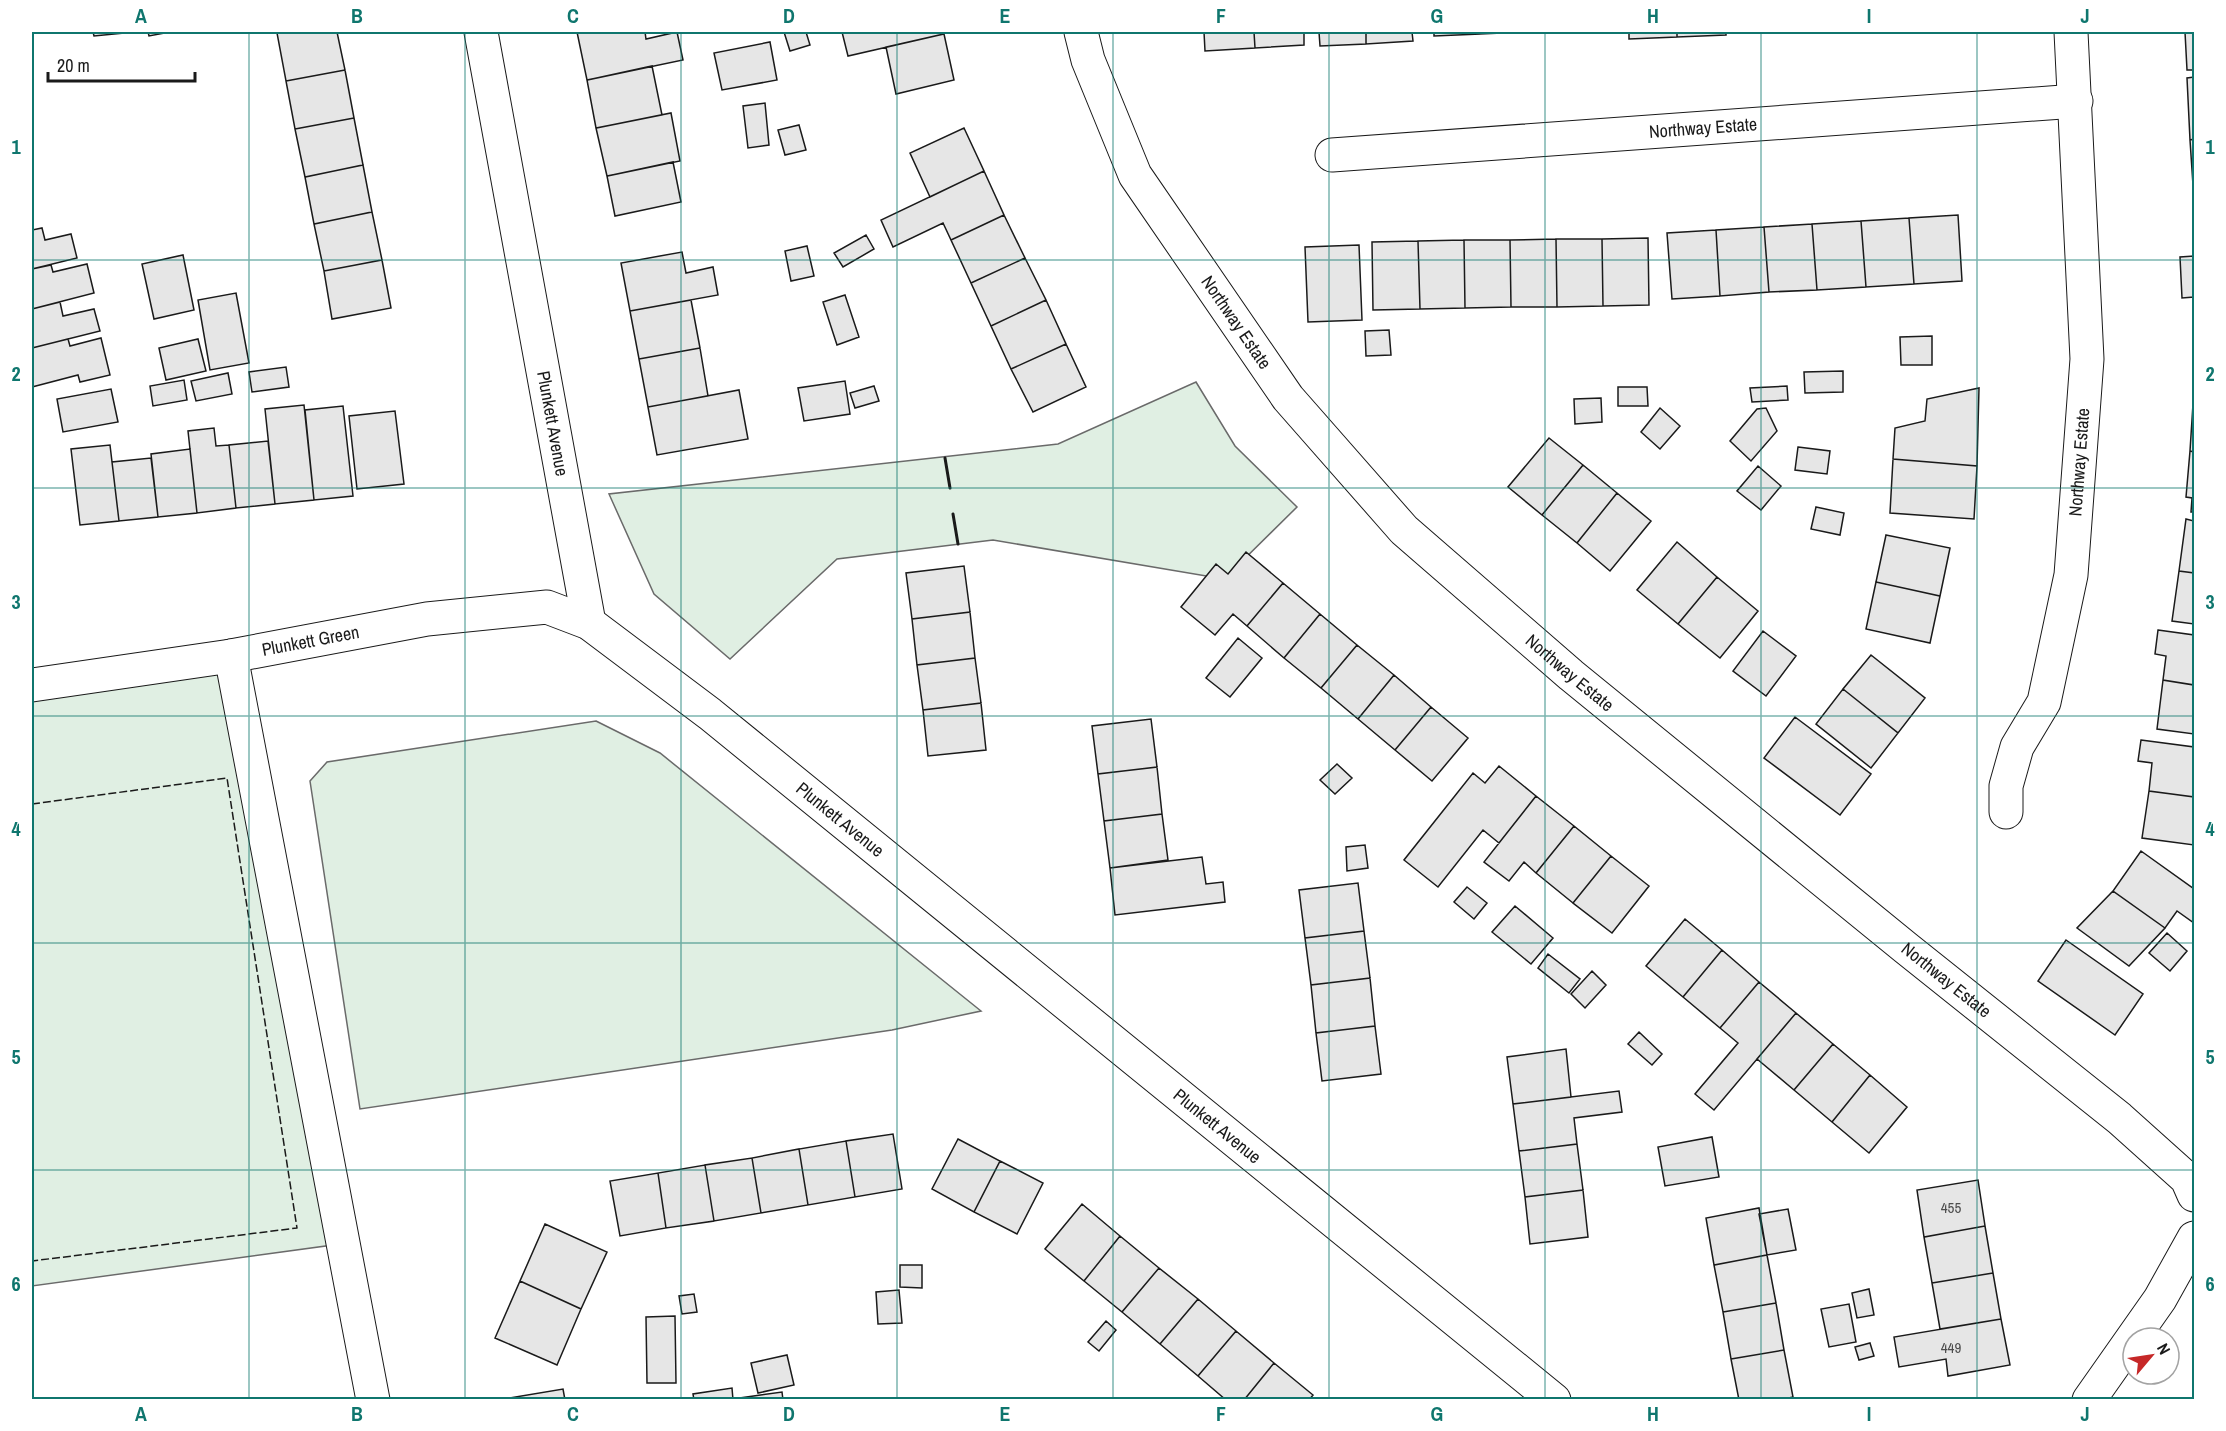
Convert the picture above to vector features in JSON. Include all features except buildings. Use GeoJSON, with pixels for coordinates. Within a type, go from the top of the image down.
{"type":"FeatureCollection","features":[{"type":"Feature","properties":{"kind":"street","name":"Plunkett Avenue"},"geometry":{"type":"LineString","coordinates":[[481,32],[589,623],[710,714],[1554,1400]]}},
{"type":"Feature","properties":{"kind":"street","name":"Northway Estate"},"geometry":{"type":"LineString","coordinates":[[1081,32],[1088,60],[1135,175],[1288,398],[1404,530],[1571,675],[2119,1118],[2187,1179],[2194,1195]]}},
{"type":"Feature","properties":{"kind":"street","name":"Northway Estate"},"geometry":{"type":"LineString","coordinates":[[2006,812],[2006,786],[2017,747],[2044,702],[2071,575],[2087,359],[2071,32]]}},
{"type":"Feature","properties":{"kind":"street","name":"Northway Estate"},"geometry":{"type":"LineString","coordinates":[[1332,155],[2076,101]]}},
{"type":"Feature","properties":{"kind":"street","name":"Plunkett Green"},"geometry":{"type":"LineString","coordinates":[[32,685],[231,656],[427,619],[547,608],[589,623]]}},
{"type":"Feature","properties":{"kind":"street"},"geometry":{"type":"LineString","coordinates":[[231,656],[373,1400]]}},
{"type":"Feature","properties":{"kind":"street"},"geometry":{"type":"LineString","coordinates":[[2089,1400],[2160,1299],[2194,1238]]}},
{"type":"Feature","properties":{"kind":"green space"},"geometry":{"type":"Polygon","coordinates":[[[1196,382],[1235,446],[1297,507],[1224,579],[993,540],[837,559],[730,659],[654,594],[609,494],[1058,444],[1196,382]]]}},
{"type":"Feature","properties":{"kind":"green space"},"geometry":{"type":"Polygon","coordinates":[[[229,659],[340,1244],[32,1286],[32,686],[229,659]]]}},
{"type":"Feature","properties":{"kind":"green space"},"geometry":{"type":"Polygon","coordinates":[[[596,721],[660,753],[981,1011],[892,1030],[360,1109],[310,781],[327,762],[596,721]]]}},
{"type":"Feature","properties":{"kind":"fence"},"geometry":{"type":"LineString","coordinates":[[32,804],[227,778],[297,1228],[32,1261]]}},
{"type":"Feature","properties":{"kind":"wall"},"geometry":{"type":"LineString","coordinates":[[945,458],[950,488]]}},
{"type":"Feature","properties":{"kind":"wall"},"geometry":{"type":"LineString","coordinates":[[953,514],[958,544]]}}]}
